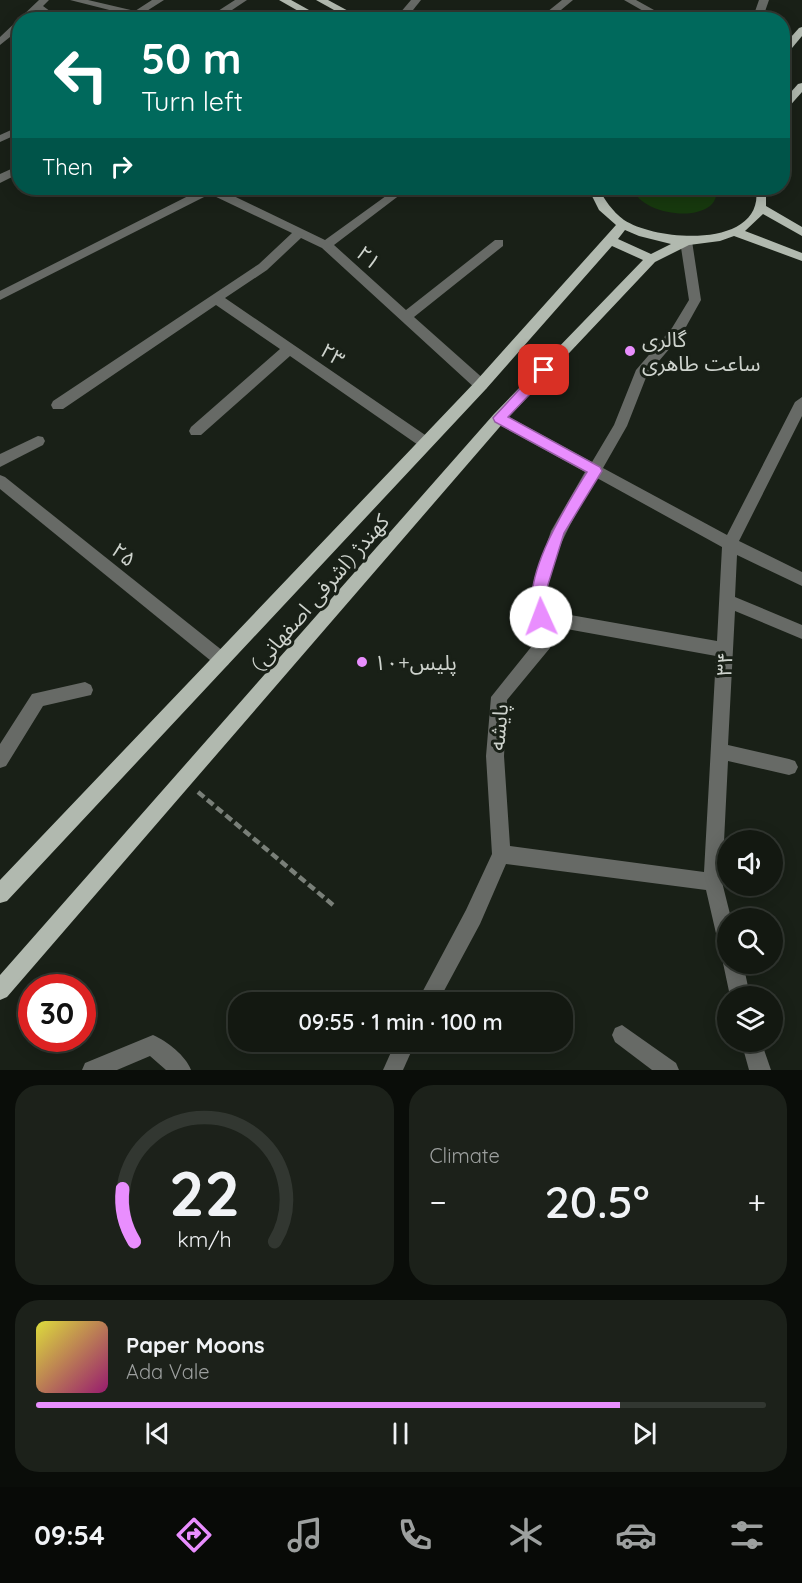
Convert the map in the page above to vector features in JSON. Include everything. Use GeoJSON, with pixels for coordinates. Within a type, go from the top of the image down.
{"type":"FeatureCollection","features":[{"type":"Feature","properties":{"kind":"main road"},"geometry":{"type":"LineString","coordinates":[[284,0],[307,12]]}},
{"type":"Feature","properties":{"kind":"main road"},"geometry":{"type":"LineString","coordinates":[[321,0],[344,12]]}},
{"type":"Feature","properties":{"kind":"main road"},"geometry":{"type":"LineString","coordinates":[[790,44],[802,30]]}},
{"type":"Feature","properties":{"kind":"main road"},"geometry":{"type":"LineString","coordinates":[[798,98],[802,86]]}},
{"type":"Feature","properties":{"kind":"main road"},"geometry":{"type":"LineString","coordinates":[[595,195],[606,211],[624,224],[643,233],[686,241],[713,239],[735,232],[751,222],[761,208],[761,195]]}},
{"type":"Feature","properties":{"kind":"main road"},"geometry":{"type":"LineString","coordinates":[[761,208],[802,232]]}},
{"type":"Feature","properties":{"kind":"main road","name":"کهندژ (اشرفی اصفهانی)"},"geometry":{"type":"LineString","coordinates":[[1,889],[481,386],[624,224]]}},
{"type":"Feature","properties":{"kind":"main road"},"geometry":{"type":"LineString","coordinates":[[735,232],[802,257]]}},
{"type":"Feature","properties":{"kind":"main road"},"geometry":{"type":"LineString","coordinates":[[610,240],[651,259]]}},
{"type":"Feature","properties":{"kind":"main road","name":"کهندژ (اشرفی اصفهانی)"},"geometry":{"type":"LineString","coordinates":[[0,990],[499,418],[651,259],[686,241]]}},
{"type":"Feature","properties":{"kind":"street"},"geometry":{"type":"LineString","coordinates":[[75,0],[123,12]]}},
{"type":"Feature","properties":{"kind":"street"},"geometry":{"type":"LineString","coordinates":[[111,8],[122,0]]}},
{"type":"Feature","properties":{"kind":"street"},"geometry":{"type":"LineString","coordinates":[[145,12],[159,0]]}},
{"type":"Feature","properties":{"kind":"street"},"geometry":{"type":"LineString","coordinates":[[222,12],[242,0]]}},
{"type":"Feature","properties":{"kind":"street"},"geometry":{"type":"LineString","coordinates":[[406,12],[416,0]]}},
{"type":"Feature","properties":{"kind":"street"},"geometry":{"type":"LineString","coordinates":[[552,12],[568,0]]}},
{"type":"Feature","properties":{"kind":"street"},"geometry":{"type":"LineString","coordinates":[[629,0],[652,12]]}},
{"type":"Feature","properties":{"kind":"street"},"geometry":{"type":"LineString","coordinates":[[0,42],[12,31]]}},
{"type":"Feature","properties":{"kind":"street"},"geometry":{"type":"LineString","coordinates":[[0,296],[197,195]]}},
{"type":"Feature","properties":{"kind":"street","name":"۲۱"},"geometry":{"type":"LineString","coordinates":[[225,195],[326,245],[481,386]]}},
{"type":"Feature","properties":{"kind":"street"},"geometry":{"type":"LineString","coordinates":[[326,245],[394,195]]}},
{"type":"Feature","properties":{"kind":"street"},"geometry":{"type":"LineString","coordinates":[[58,405],[263,267],[300,232]]}},
{"type":"Feature","properties":{"kind":"street","name":"پایشه"},"geometry":{"type":"LineString","coordinates":[[432,992],[473,917],[501,854],[495,756],[499,697],[544,643],[538,594],[558,531],[620,426],[641,373],[676,331],[695,300],[686,241]]}},
{"type":"Feature","properties":{"kind":"street"},"geometry":{"type":"LineString","coordinates":[[405,317],[499,243]]}},
{"type":"Feature","properties":{"kind":"street","name":"۲۳"},"geometry":{"type":"LineString","coordinates":[[217,299],[426,443]]}},
{"type":"Feature","properties":{"kind":"street"},"geometry":{"type":"LineString","coordinates":[[196,431],[289,349]]}},
{"type":"Feature","properties":{"kind":"street","name":"۳۴"},"geometry":{"type":"LineString","coordinates":[[720,908],[713,882],[730,544],[802,402]]}},
{"type":"Feature","properties":{"kind":"street"},"geometry":{"type":"LineString","coordinates":[[499,418],[730,544],[802,579]]}},
{"type":"Feature","properties":{"kind":"street"},"geometry":{"type":"LineString","coordinates":[[0,461],[38,441]]}},
{"type":"Feature","properties":{"kind":"street","name":"۲۵"},"geometry":{"type":"LineString","coordinates":[[0,481],[222,660]]}},
{"type":"Feature","properties":{"kind":"street"},"geometry":{"type":"LineString","coordinates":[[727,601],[802,632]]}},
{"type":"Feature","properties":{"kind":"street"},"geometry":{"type":"LineString","coordinates":[[541,617],[725,650]]}},
{"type":"Feature","properties":{"kind":"street"},"geometry":{"type":"LineString","coordinates":[[0,760],[38,699],[85,690]]}},
{"type":"Feature","properties":{"kind":"street"},"geometry":{"type":"LineString","coordinates":[[720,751],[789,767]]}},
{"type":"Feature","properties":{"kind":"street"},"geometry":{"type":"LineString","coordinates":[[501,854],[713,882]]}},
{"type":"Feature","properties":{"kind":"street"},"geometry":{"type":"LineString","coordinates":[[622,1035],[669,1070]]}},
{"type":"Feature","properties":{"kind":"street"},"geometry":{"type":"LineString","coordinates":[[92,1070],[153,1045],[181,1070]]}},
{"type":"Feature","properties":{"kind":"street"},"geometry":{"type":"LineString","coordinates":[[393,1070],[401,1052]]}},
{"type":"Feature","properties":{"kind":"street"},"geometry":{"type":"LineString","coordinates":[[753,1052],[757,1068]]}},
{"type":"Feature","properties":{"kind":"path"},"geometry":{"type":"LineString","coordinates":[[184,780],[333,905]]}},
{"type":"Feature","properties":{"kind":"green space"},"geometry":{"type":"Polygon","coordinates":[[[636,195],[715,195],[715,200],[708,208],[681,214],[651,207],[636,195]]]}},
{"type":"Feature","properties":{"kind":"place","name":"گالری ساعت طاهری"},"geometry":{"type":"Point","coordinates":[630,351]}},
{"type":"Feature","properties":{"kind":"place","name":"پلیس+۱۰"},"geometry":{"type":"Point","coordinates":[362,662]}},
{"type":"Feature","properties":{"kind":"route"},"geometry":{"type":"LineString","coordinates":[[541,617],[538,594],[558,531],[595,471],[499,418],[544,370]]}}]}
